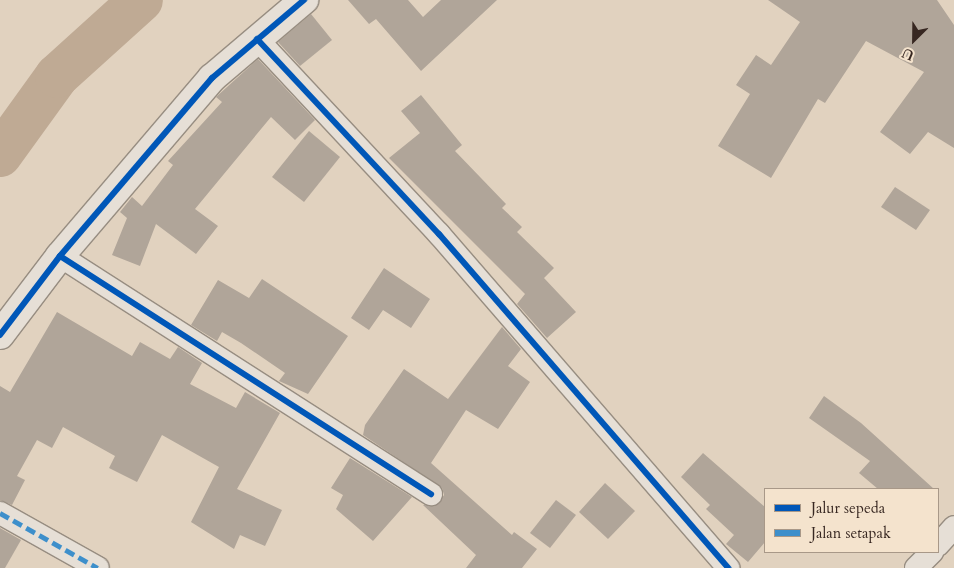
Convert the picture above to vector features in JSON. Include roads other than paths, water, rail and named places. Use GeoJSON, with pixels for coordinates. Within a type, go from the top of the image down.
{"type":"FeatureCollection","features":[{"type":"Feature","properties":{"kind":"street"},"geometry":{"type":"LineString","coordinates":[[0,335],[60,256],[212,78],[304,0]]}},
{"type":"Feature","properties":{"kind":"street"},"geometry":{"type":"LineString","coordinates":[[257,39],[438,234],[728,568]]}},
{"type":"Feature","properties":{"kind":"street"},"geometry":{"type":"LineString","coordinates":[[60,256],[431,494]]}},
{"type":"Feature","properties":{"kind":"street"},"geometry":{"type":"LineString","coordinates":[[0,513],[98,568]]}},
{"type":"Feature","properties":{"kind":"street"},"geometry":{"type":"LineString","coordinates":[[939,544],[954,527]]}},
{"type":"Feature","properties":{"kind":"street"},"geometry":{"type":"LineString","coordinates":[[916,568],[931,553]]}},
{"type":"Feature","properties":{"kind":"waterway"},"geometry":{"type":"LineString","coordinates":[[0,155],[57,76],[141,0]]}}]}
